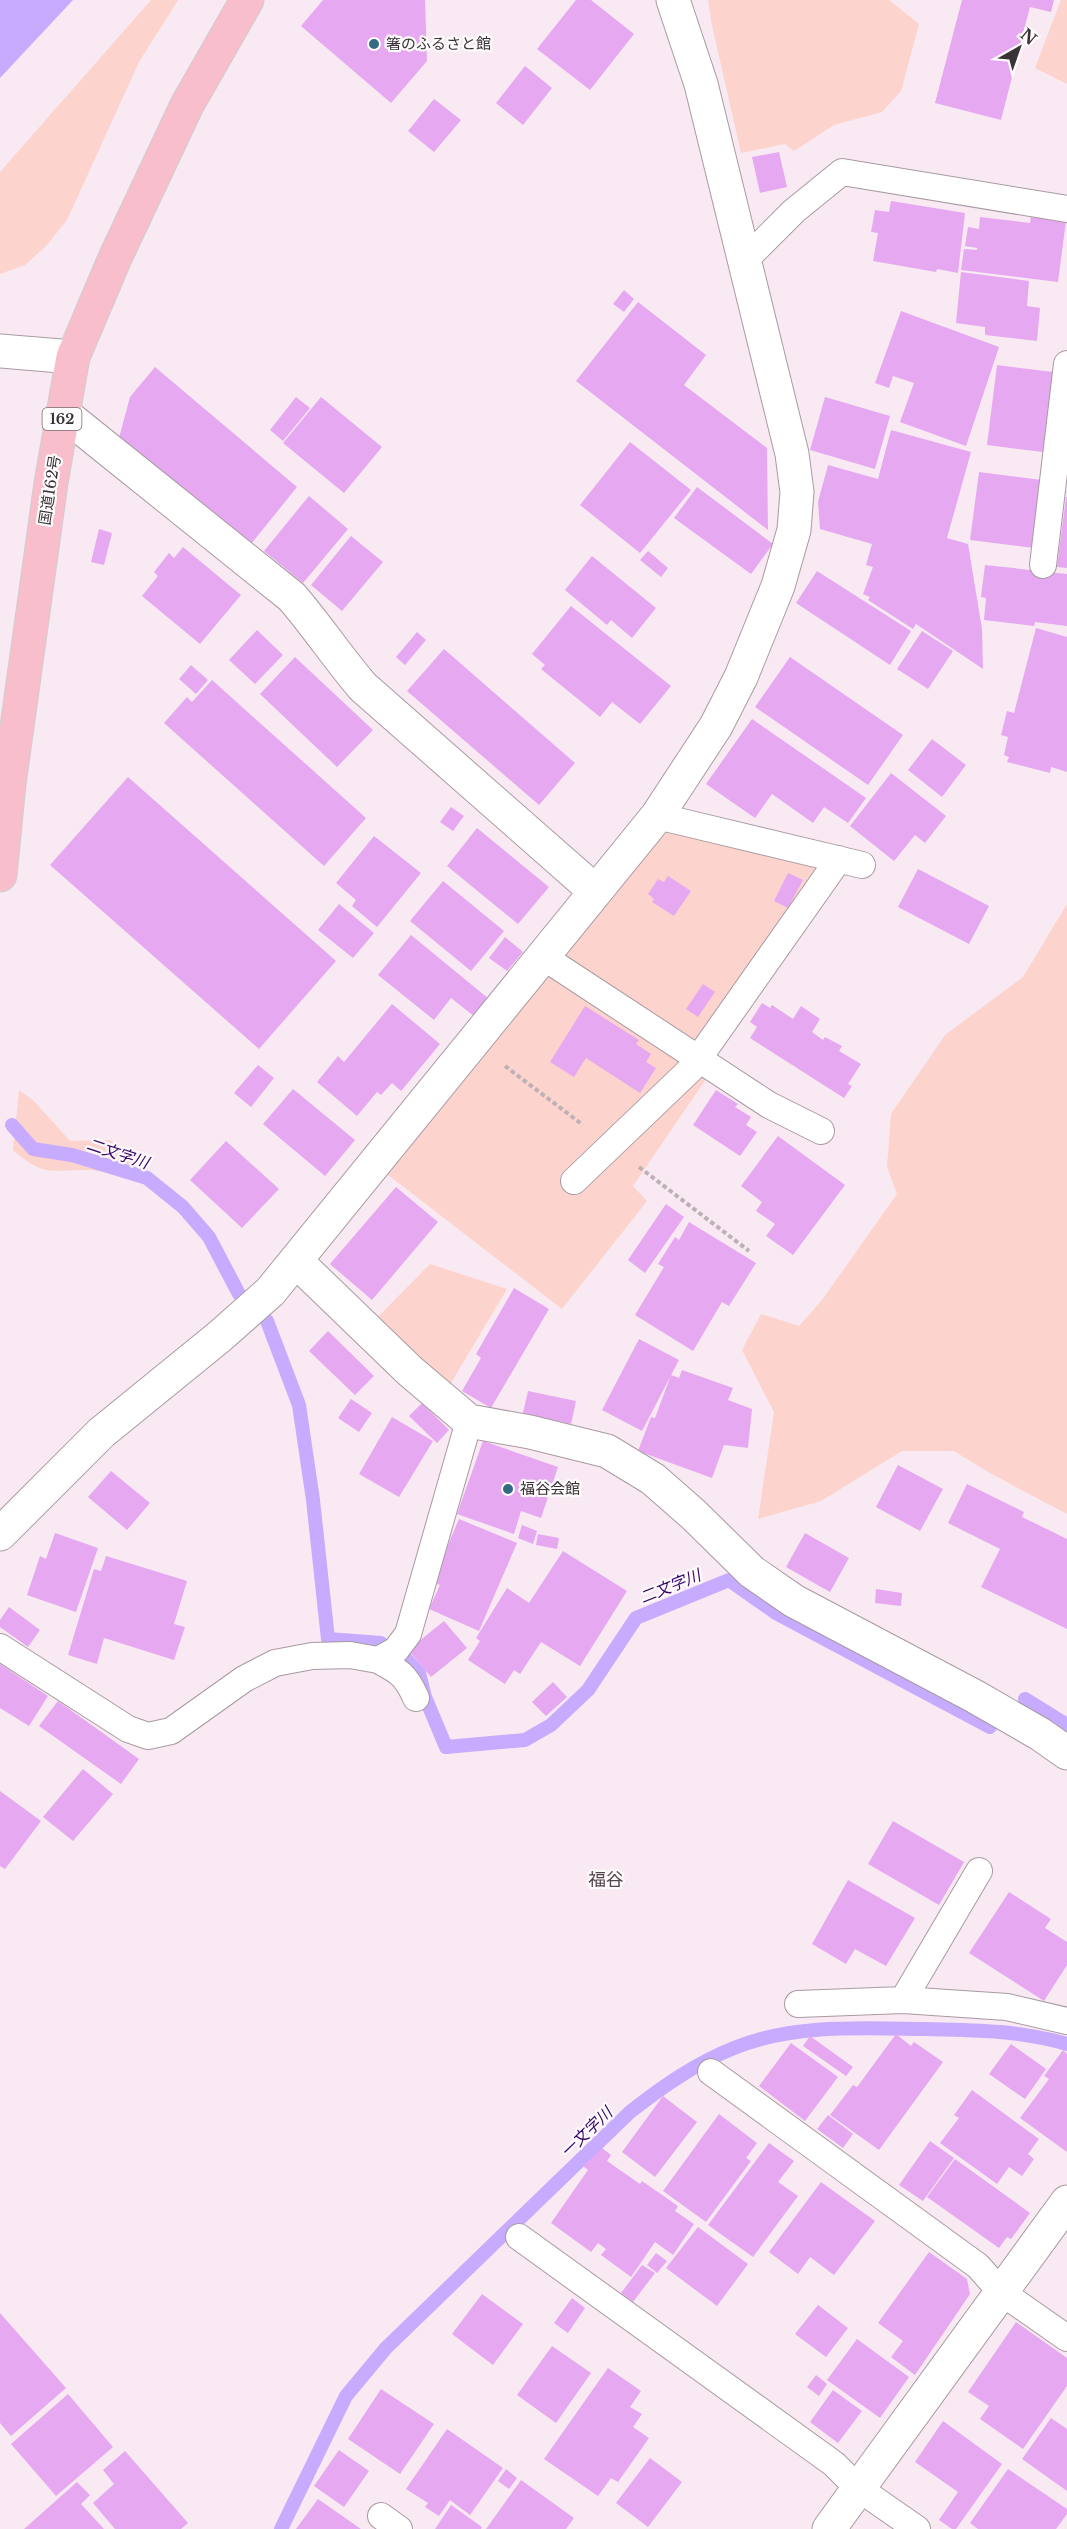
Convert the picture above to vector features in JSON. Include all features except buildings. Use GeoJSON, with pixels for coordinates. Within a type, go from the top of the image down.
{"type":"FeatureCollection","features":[{"type":"Feature","properties":{"kind":"highway","name":"国道162号"},"geometry":{"type":"LineString","coordinates":[[0,875],[9,784],[51,483],[73,357],[115,258],[187,105],[247,0]]}},
{"type":"Feature","properties":{"kind":"street"},"geometry":{"type":"LineString","coordinates":[[0,1534],[101,1433],[219,1337],[270,1292],[657,816],[716,726],[741,677],[778,586],[794,530],[797,492],[792,454],[700,84],[675,1]]}},
{"type":"Feature","properties":{"kind":"street"},"geometry":{"type":"LineString","coordinates":[[0,351],[73,357]]}},
{"type":"Feature","properties":{"kind":"street"},"geometry":{"type":"LineString","coordinates":[[63,414],[292,597],[318,626],[339,659],[363,687],[595,891]]}},
{"type":"Feature","properties":{"kind":"street"},"geometry":{"type":"LineString","coordinates":[[296,1260],[410,1371],[469,1421],[530,1432],[607,1451],[653,1479],[694,1515],[752,1572],[794,1601],[974,1696],[1040,1734],[1067,1753]]}},
{"type":"Feature","properties":{"kind":"street"},"geometry":{"type":"LineString","coordinates":[[829,2529],[1067,2202]]}},
{"type":"Feature","properties":{"kind":"lane"},"geometry":{"type":"LineString","coordinates":[[744,261],[794,211],[842,172],[1067,209]]}},
{"type":"Feature","properties":{"kind":"lane"},"geometry":{"type":"LineString","coordinates":[[1043,565],[1067,364]]}},
{"type":"Feature","properties":{"kind":"lane"},"geometry":{"type":"LineString","coordinates":[[574,1181],[691,1069],[850,862],[657,816]]}},
{"type":"Feature","properties":{"kind":"lane"},"geometry":{"type":"LineString","coordinates":[[543,956],[769,1106],[821,1131]]}},
{"type":"Feature","properties":{"kind":"lane"},"geometry":{"type":"LineString","coordinates":[[378,1660],[396,1650],[408,1634],[469,1421]]}},
{"type":"Feature","properties":{"kind":"lane"},"geometry":{"type":"LineString","coordinates":[[0,1647],[128,1729],[148,1736],[171,1731],[244,1679],[275,1663],[312,1656],[350,1655],[378,1660],[399,1671],[408,1680],[416,1698]]}},
{"type":"Feature","properties":{"kind":"lane"},"geometry":{"type":"LineString","coordinates":[[903,2000],[979,1871]]}},
{"type":"Feature","properties":{"kind":"lane"},"geometry":{"type":"LineString","coordinates":[[798,2004],[903,2000],[1007,2007],[1067,2020]]}},
{"type":"Feature","properties":{"kind":"lane"},"geometry":{"type":"LineString","coordinates":[[711,2072],[978,2266],[1001,2292],[1067,2338]]}},
{"type":"Feature","properties":{"kind":"lane"},"geometry":{"type":"LineString","coordinates":[[519,2237],[834,2464],[858,2488],[916,2529]]}},
{"type":"Feature","properties":{"kind":"shaded area"},"geometry":{"type":"Polygon","coordinates":[[[0,0],[73,0],[0,78],[0,0]]]}},
{"type":"Feature","properties":{"kind":"shaded area"},"geometry":{"type":"Polygon","coordinates":[[[151,0],[178,0],[139,62],[67,220],[46,246],[25,265],[0,274],[0,172],[151,0]]]}},
{"type":"Feature","properties":{"kind":"shaded area"},"geometry":{"type":"Polygon","coordinates":[[[708,0],[889,0],[919,24],[901,91],[882,112],[834,125],[794,151],[785,144],[741,153],[708,0]]]}},
{"type":"Feature","properties":{"kind":"shaded area"},"geometry":{"type":"Polygon","coordinates":[[[1061,0],[1067,0],[1067,84],[1035,68],[1061,0]]]}},
{"type":"Feature","properties":{"kind":"shaded area"},"geometry":{"type":"Polygon","coordinates":[[[660,830],[821,869],[685,1058],[706,1079],[633,1186],[647,1201],[562,1309],[383,1171],[660,830]]]}},
{"type":"Feature","properties":{"kind":"shaded area"},"geometry":{"type":"Polygon","coordinates":[[[1067,904],[1067,1514],[954,1451],[902,1451],[821,1501],[758,1519],[774,1412],[742,1350],[761,1314],[799,1326],[822,1300],[897,1194],[887,1167],[891,1114],[945,1035],[1023,977],[1067,904]]]}},
{"type":"Feature","properties":{"kind":"shaded area"},"geometry":{"type":"Polygon","coordinates":[[[19,1090],[34,1101],[70,1141],[110,1140],[153,1177],[149,1183],[112,1173],[90,1170],[42,1169],[24,1159],[13,1150],[19,1090]]]}},
{"type":"Feature","properties":{"kind":"shaded area"},"geometry":{"type":"Polygon","coordinates":[[[430,1264],[507,1289],[448,1388],[375,1320],[430,1264]]]}},
{"type":"Feature","properties":{"kind":"waterway","name":"二文字川"},"geometry":{"type":"LineString","coordinates":[[12,1125],[33,1149],[72,1155],[147,1178],[183,1207],[209,1237],[239,1294]]}},
{"type":"Feature","properties":{"kind":"waterway","name":"二文字川"},"geometry":{"type":"LineString","coordinates":[[267,1321],[299,1405],[313,1500],[328,1639],[381,1643]]}},
{"type":"Feature","properties":{"kind":"waterway","name":"二文字川"},"geometry":{"type":"LineString","coordinates":[[403,1656],[419,1673],[425,1697],[446,1747],[525,1740],[551,1725],[588,1690],[636,1618],[729,1580],[776,1613],[990,1727]]}},
{"type":"Feature","properties":{"kind":"waterway","name":"二文字川"},"geometry":{"type":"LineString","coordinates":[[1025,1699],[1067,1725]]}},
{"type":"Feature","properties":{"kind":"waterway","name":"一文字川"},"geometry":{"type":"LineString","coordinates":[[281,2529],[346,2396],[386,2348],[630,2112],[680,2076],[720,2054],[756,2040],[827,2029],[977,2030],[1013,2033],[1067,2044]]}},
{"type":"Feature","properties":{"kind":"place","name":"箸のふるさと館"},"geometry":{"type":"Point","coordinates":[374,44]}},
{"type":"Feature","properties":{"kind":"place","name":"福谷会館"},"geometry":{"type":"Point","coordinates":[508,1489]}},
{"type":"Feature","properties":{"kind":"district","name":"福谷"},"geometry":{"type":"Point","coordinates":[606,1880]}}]}
